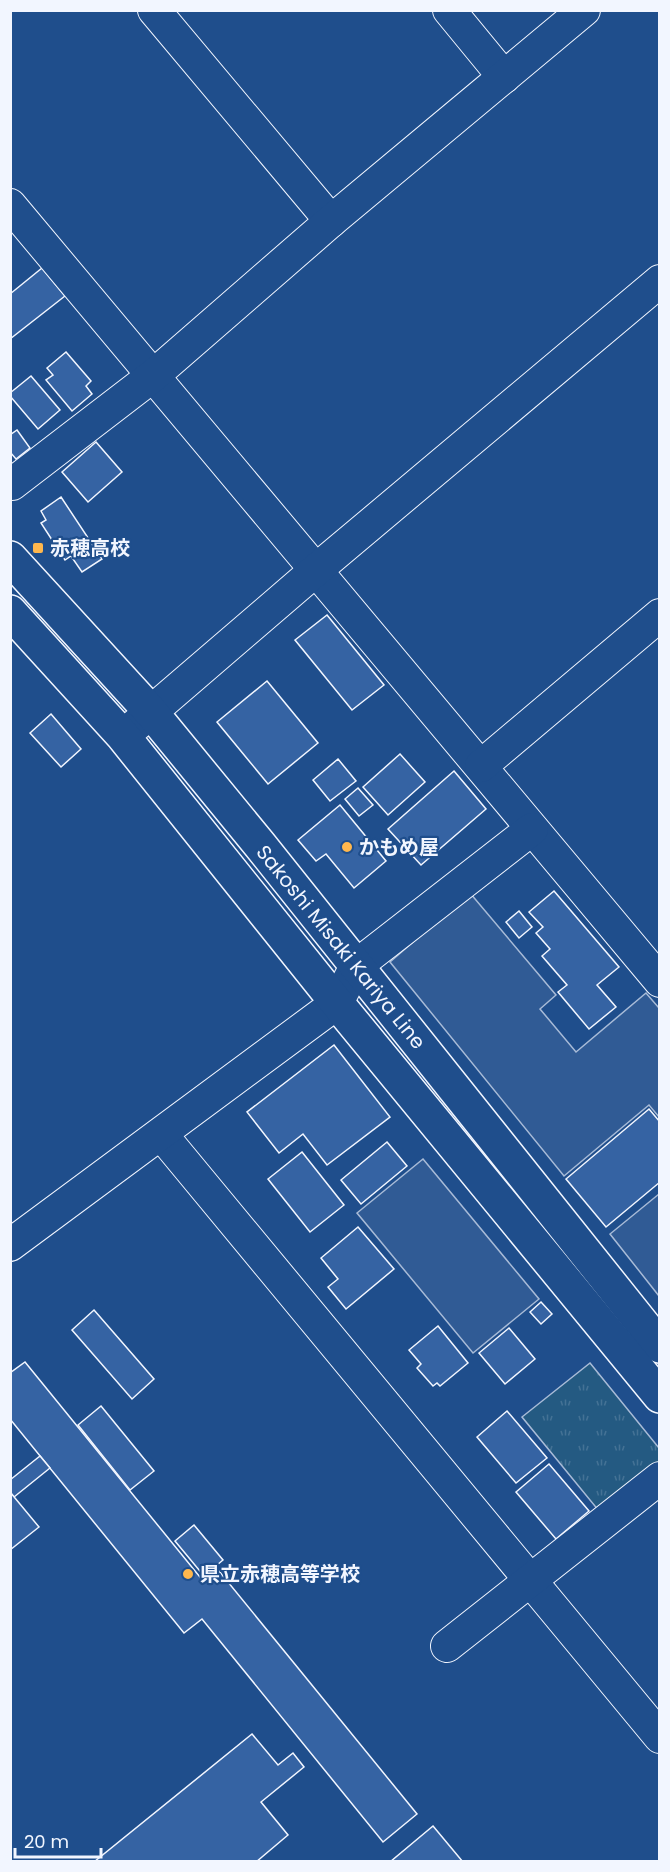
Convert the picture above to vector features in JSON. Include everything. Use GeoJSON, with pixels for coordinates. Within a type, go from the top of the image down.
{"type":"FeatureCollection","features":[{"type":"Feature","properties":{"kind":"main road","name":"Sakoshi Misaki Kariya Line"},"geometry":{"type":"LineString","coordinates":[[10,558],[150,712],[660,1346]]}},
{"type":"Feature","properties":{"kind":"main road","name":"Sakoshi Misaki Kariya Line"},"geometry":{"type":"LineString","coordinates":[[10,612],[123,735],[337,1003],[660,1396]]}},
{"type":"Feature","properties":{"kind":"street"},"geometry":{"type":"LineString","coordinates":[[154,10],[331,221]]}},
{"type":"Feature","properties":{"kind":"street"},"geometry":{"type":"LineString","coordinates":[[449,10],[504,77]]}},
{"type":"Feature","properties":{"kind":"street"},"geometry":{"type":"LineString","coordinates":[[11,484],[154,375],[331,221],[584,10]]}},
{"type":"Feature","properties":{"kind":"street"},"geometry":{"type":"LineString","coordinates":[[10,204],[660,981]]}},
{"type":"Feature","properties":{"kind":"street"},"geometry":{"type":"LineString","coordinates":[[123,735],[660,280]]}},
{"type":"Feature","properties":{"kind":"street"},"geometry":{"type":"LineString","coordinates":[[481,766],[654,630]]}},
{"type":"Feature","properties":{"kind":"street"},"geometry":{"type":"LineString","coordinates":[[10,1245],[337,1003],[356,966],[532,829]]}},
{"type":"Feature","properties":{"kind":"street"},"geometry":{"type":"LineString","coordinates":[[161,1134],[660,1737]]}},
{"type":"Feature","properties":{"kind":"street"},"geometry":{"type":"LineString","coordinates":[[447,1646],[660,1478]]}},
{"type":"Feature","properties":{"kind":"green space"},"geometry":{"type":"Polygon","coordinates":[[[590,1363],[659,1448],[659,1462],[599,1511],[522,1417],[590,1363]]]}},
{"type":"Feature","properties":{"kind":"shaded area"},"geometry":{"type":"Polygon","coordinates":[[[470,893],[556,995],[540,1009],[576,1052],[646,993],[659,1008],[659,1117],[649,1105],[564,1176],[390,962],[470,893]]]}},
{"type":"Feature","properties":{"kind":"shaded area"},"geometry":{"type":"Polygon","coordinates":[[[423,1159],[539,1299],[473,1353],[357,1213],[423,1159]]]}},
{"type":"Feature","properties":{"kind":"shaded area"},"geometry":{"type":"Polygon","coordinates":[[[659,1194],[659,1296],[610,1234],[659,1194]]]}},
{"type":"Feature","properties":{"kind":"building"},"geometry":{"type":"Polygon","coordinates":[[[42,268],[65,296],[10,339],[10,294],[42,268]]]}},
{"type":"Feature","properties":{"kind":"building"},"geometry":{"type":"Polygon","coordinates":[[[66,352],[91,381],[86,386],[92,394],[72,411],[46,380],[53,375],[47,368],[66,352]]]}},
{"type":"Feature","properties":{"kind":"building"},"geometry":{"type":"Polygon","coordinates":[[[31,376],[60,410],[38,429],[10,396],[10,393],[31,376]]]}},
{"type":"Feature","properties":{"kind":"building"},"geometry":{"type":"Polygon","coordinates":[[[17,430],[30,448],[16,459],[10,452],[10,435],[17,430]]]}},
{"type":"Feature","properties":{"kind":"building"},"geometry":{"type":"Polygon","coordinates":[[[96,442],[122,472],[88,502],[62,472],[96,442]]]}},
{"type":"Feature","properties":{"kind":"building"},"geometry":{"type":"Polygon","coordinates":[[[61,497],[102,559],[82,572],[71,556],[65,560],[41,523],[46,520],[41,511],[61,497]]]}},
{"type":"Feature","properties":{"kind":"building"},"geometry":{"type":"Polygon","coordinates":[[[327,615],[384,685],[352,710],[295,640],[327,615]]]}},
{"type":"Feature","properties":{"kind":"building"},"geometry":{"type":"Polygon","coordinates":[[[267,681],[318,743],[268,784],[217,722],[267,681]]]}},
{"type":"Feature","properties":{"kind":"building"},"geometry":{"type":"Polygon","coordinates":[[[51,714],[81,749],[61,767],[30,733],[51,714]]]}},
{"type":"Feature","properties":{"kind":"building"},"geometry":{"type":"Polygon","coordinates":[[[400,754],[425,782],[388,815],[363,787],[400,754]]]}},
{"type":"Feature","properties":{"kind":"building"},"geometry":{"type":"Polygon","coordinates":[[[338,759],[356,781],[330,801],[313,780],[338,759]]]}},
{"type":"Feature","properties":{"kind":"building"},"geometry":{"type":"Polygon","coordinates":[[[454,771],[486,809],[421,865],[388,829],[454,771]]]}},
{"type":"Feature","properties":{"kind":"building"},"geometry":{"type":"Polygon","coordinates":[[[358,788],[373,805],[359,816],[345,799],[358,788]]]}},
{"type":"Feature","properties":{"kind":"building"},"geometry":{"type":"Polygon","coordinates":[[[340,805],[386,861],[354,888],[326,854],[316,861],[298,840],[340,805]]]}},
{"type":"Feature","properties":{"kind":"building"},"geometry":{"type":"Polygon","coordinates":[[[554,891],[619,967],[597,985],[616,1007],[589,1029],[558,992],[567,985],[542,956],[550,949],[536,933],[543,927],[529,912],[554,891]]]}},
{"type":"Feature","properties":{"kind":"building"},"geometry":{"type":"Polygon","coordinates":[[[519,911],[532,927],[519,938],[506,922],[519,911]]]}},
{"type":"Feature","properties":{"kind":"building"},"geometry":{"type":"Polygon","coordinates":[[[334,1045],[390,1117],[327,1165],[303,1134],[279,1153],[247,1112],[334,1045]]]}},
{"type":"Feature","properties":{"kind":"building"},"geometry":{"type":"Polygon","coordinates":[[[649,1109],[660,1122],[660,1182],[606,1227],[566,1179],[649,1109]]]}},
{"type":"Feature","properties":{"kind":"building"},"geometry":{"type":"Polygon","coordinates":[[[387,1142],[407,1166],[361,1204],[341,1180],[387,1142]]]}},
{"type":"Feature","properties":{"kind":"building"},"geometry":{"type":"Polygon","coordinates":[[[302,1152],[344,1205],[310,1232],[268,1179],[302,1152]]]}},
{"type":"Feature","properties":{"kind":"building"},"geometry":{"type":"Polygon","coordinates":[[[358,1227],[394,1269],[346,1309],[328,1287],[338,1279],[321,1258],[358,1227]]]}},
{"type":"Feature","properties":{"kind":"building"},"geometry":{"type":"Polygon","coordinates":[[[541,1302],[552,1314],[541,1324],[530,1312],[541,1302]]]}},
{"type":"Feature","properties":{"kind":"building"},"geometry":{"type":"Polygon","coordinates":[[[94,1310],[154,1379],[132,1399],[72,1330],[94,1310]]]}},
{"type":"Feature","properties":{"kind":"building"},"geometry":{"type":"Polygon","coordinates":[[[438,1326],[468,1363],[440,1386],[437,1383],[433,1386],[417,1368],[421,1364],[409,1350],[438,1326]]]}},
{"type":"Feature","properties":{"kind":"building"},"geometry":{"type":"Polygon","coordinates":[[[509,1328],[535,1359],[505,1384],[479,1353],[509,1328]]]}},
{"type":"Feature","properties":{"kind":"building"},"geometry":{"type":"Polygon","coordinates":[[[25,1362],[204,1582],[219,1571],[417,1814],[383,1842],[202,1619],[184,1633],[10,1419],[10,1373],[25,1362]]]}},
{"type":"Feature","properties":{"kind":"building"},"geometry":{"type":"Polygon","coordinates":[[[101,1406],[154,1471],[130,1490],[78,1425],[101,1406]]]}},
{"type":"Feature","properties":{"kind":"building"},"geometry":{"type":"Polygon","coordinates":[[[507,1411],[547,1458],[516,1483],[477,1437],[507,1411]]]}},
{"type":"Feature","properties":{"kind":"building"},"geometry":{"type":"Polygon","coordinates":[[[40,1456],[50,1468],[14,1497],[10,1492],[10,1480],[40,1456]]]}},
{"type":"Feature","properties":{"kind":"building"},"geometry":{"type":"Polygon","coordinates":[[[549,1464],[589,1511],[556,1539],[516,1492],[549,1464]]]}},
{"type":"Feature","properties":{"kind":"building"},"geometry":{"type":"Polygon","coordinates":[[[10,1492],[39,1527],[10,1550],[10,1492]]]}},
{"type":"Feature","properties":{"kind":"building"},"geometry":{"type":"Polygon","coordinates":[[[194,1525],[223,1560],[204,1576],[175,1541],[194,1525]]]}},
{"type":"Feature","properties":{"kind":"building"},"geometry":{"type":"Polygon","coordinates":[[[252,1734],[278,1765],[293,1753],[304,1767],[261,1802],[288,1835],[256,1862],[94,1862],[252,1734]]]}},
{"type":"Feature","properties":{"kind":"building"},"geometry":{"type":"Polygon","coordinates":[[[433,1826],[463,1862],[390,1862],[433,1826]]]}},
{"type":"Feature","properties":{"kind":"place","name":"赤穂高校"},"geometry":{"type":"Point","coordinates":[38,548]}},
{"type":"Feature","properties":{"kind":"place","name":"かもめ屋"},"geometry":{"type":"Point","coordinates":[347,847]}},
{"type":"Feature","properties":{"kind":"place","name":"県立赤穂高等学校"},"geometry":{"type":"Point","coordinates":[188,1574]}}]}
